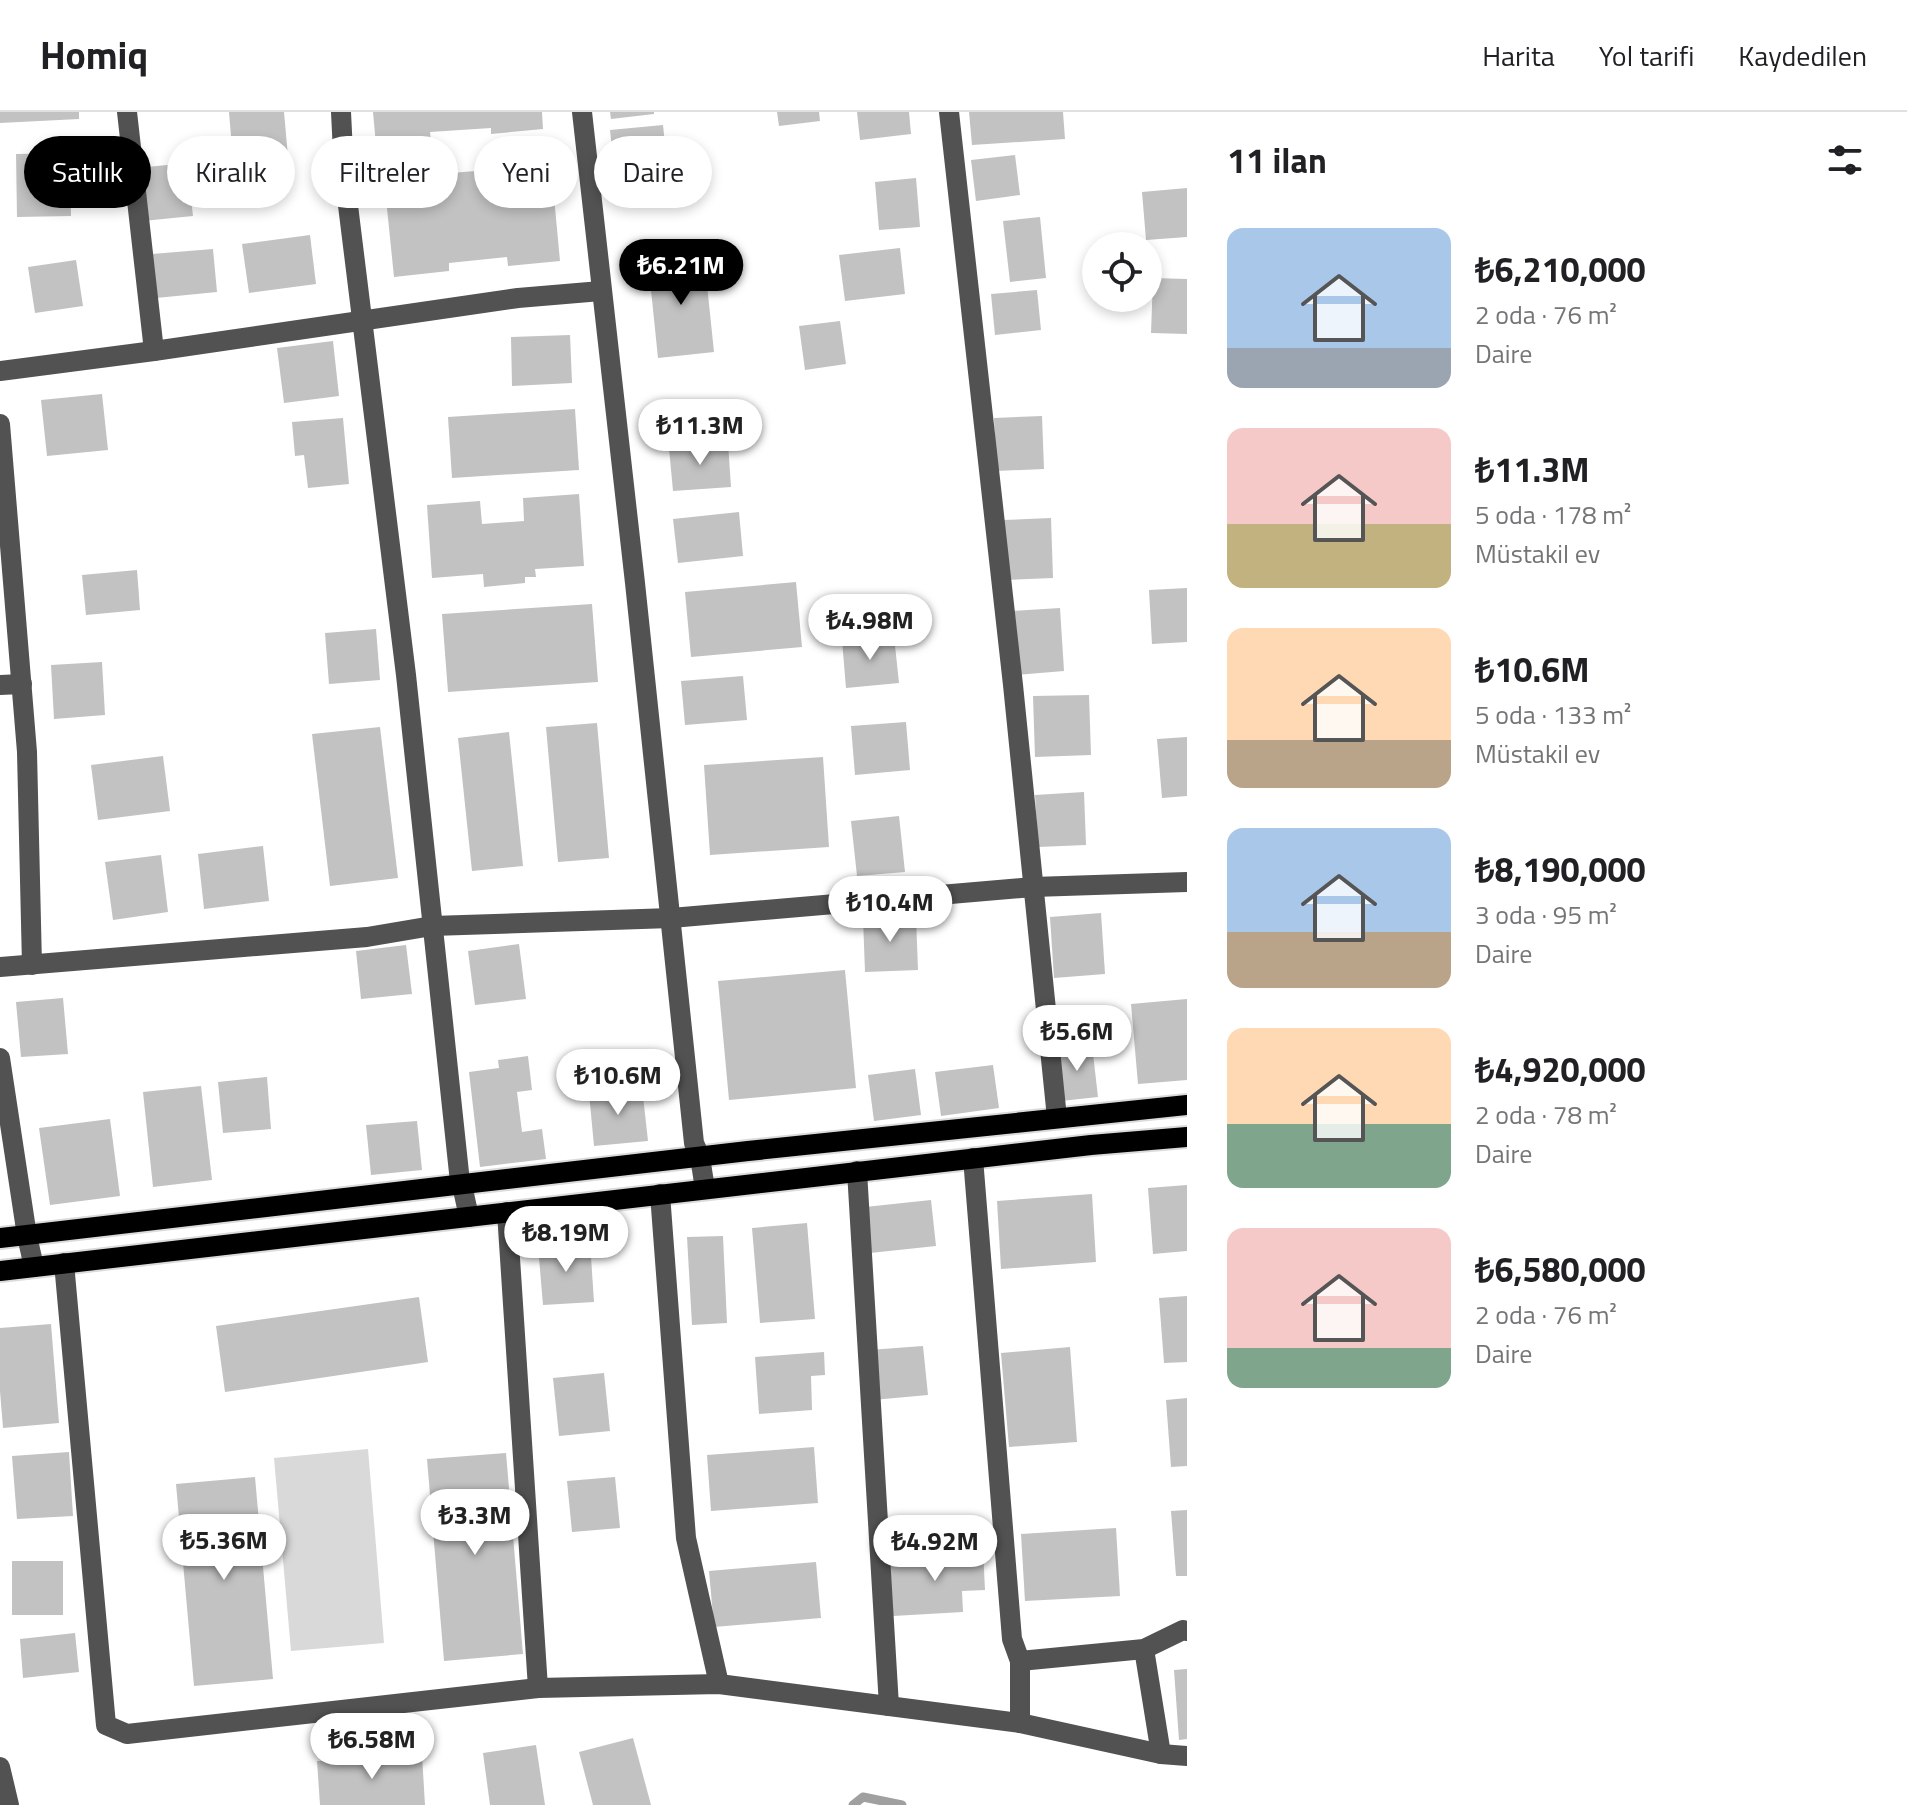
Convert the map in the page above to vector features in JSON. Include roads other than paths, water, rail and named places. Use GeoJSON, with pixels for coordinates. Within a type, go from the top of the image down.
{"type":"FeatureCollection","features":[{"type":"Feature","properties":{"kind":"main road"},"geometry":{"type":"LineString","coordinates":[[0,1238],[700,1157],[1187,1105]]}},
{"type":"Feature","properties":{"kind":"main road"},"geometry":{"type":"LineString","coordinates":[[0,1271],[857,1171],[1187,1137]]}},
{"type":"Feature","properties":{"kind":"street"},"geometry":{"type":"LineString","coordinates":[[127,112],[154,351]]}},
{"type":"Feature","properties":{"kind":"street"},"geometry":{"type":"LineString","coordinates":[[341,112],[344,173],[406,675],[458,1167],[469,1217]]}},
{"type":"Feature","properties":{"kind":"street"},"geometry":{"type":"LineString","coordinates":[[582,112],[694,1143],[700,1157],[705,1189]]}},
{"type":"Feature","properties":{"kind":"street"},"geometry":{"type":"LineString","coordinates":[[949,112],[1013,685],[1057,1118]]}},
{"type":"Feature","properties":{"kind":"street"},"geometry":{"type":"LineString","coordinates":[[0,371],[518,298],[601,291]]}},
{"type":"Feature","properties":{"kind":"street"},"geometry":{"type":"LineString","coordinates":[[0,424],[27,752],[32,965]]}},
{"type":"Feature","properties":{"kind":"street"},"geometry":{"type":"LineString","coordinates":[[0,685],[22,684]]}},
{"type":"Feature","properties":{"kind":"street"},"geometry":{"type":"LineString","coordinates":[[0,967],[367,937],[432,926],[671,918],[1033,887],[1187,882]]}},
{"type":"Feature","properties":{"kind":"street"},"geometry":{"type":"LineString","coordinates":[[0,1058],[34,1267]]}},
{"type":"Feature","properties":{"kind":"street"},"geometry":{"type":"LineString","coordinates":[[973,1158],[1012,1639],[1020,1661],[1020,1723]]}},
{"type":"Feature","properties":{"kind":"street"},"geometry":{"type":"LineString","coordinates":[[857,1171],[889,1706]]}},
{"type":"Feature","properties":{"kind":"street"},"geometry":{"type":"LineString","coordinates":[[660,1194],[686,1538],[719,1684]]}},
{"type":"Feature","properties":{"kind":"street"},"geometry":{"type":"LineString","coordinates":[[507,1212],[538,1688]]}},
{"type":"Feature","properties":{"kind":"street"},"geometry":{"type":"LineString","coordinates":[[64,1263],[106,1725],[127,1734],[538,1688],[719,1684],[1020,1723],[1161,1754],[1187,1756]]}},
{"type":"Feature","properties":{"kind":"street"},"geometry":{"type":"LineString","coordinates":[[1020,1661],[1144,1649],[1183,1630],[1187,1631]]}},
{"type":"Feature","properties":{"kind":"street"},"geometry":{"type":"LineString","coordinates":[[1144,1649],[1161,1754]]}},
{"type":"Feature","properties":{"kind":"street"},"geometry":{"type":"LineString","coordinates":[[0,1767],[9,1805]]}},
{"type":"Feature","properties":{"kind":"waterway"},"geometry":{"type":"LineString","coordinates":[[853,1805],[863,1797],[902,1805]]}}]}
